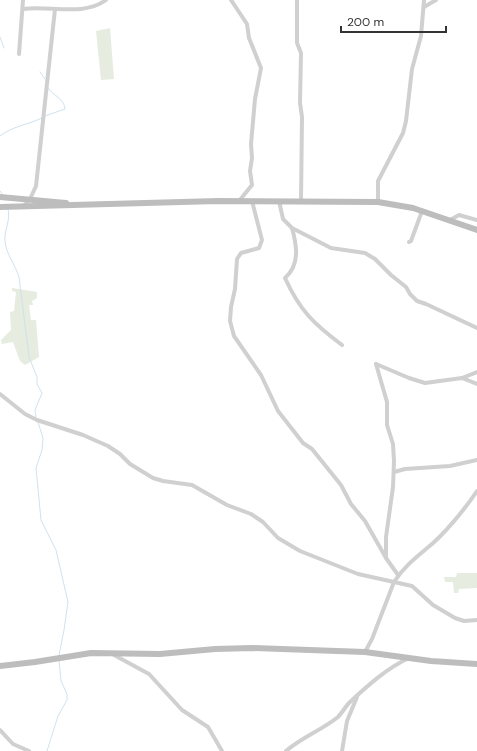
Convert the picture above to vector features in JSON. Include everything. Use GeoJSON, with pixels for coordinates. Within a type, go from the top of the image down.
{"type":"FeatureCollection","features":[{"type":"Feature","properties":{"kind":"street"},"geometry":{"type":"LineString","coordinates":[[19,54],[23,0]]}},
{"type":"Feature","properties":{"kind":"street"},"geometry":{"type":"LineString","coordinates":[[91,0],[91,7]]}},
{"type":"Feature","properties":{"kind":"street"},"geometry":{"type":"LineString","coordinates":[[23,9],[36,7],[81,9],[99,5],[106,0]]}},
{"type":"Feature","properties":{"kind":"street"},"geometry":{"type":"LineString","coordinates":[[231,0],[247,24],[249,38],[260,68],[255,99],[251,144],[252,158],[250,171],[252,185],[239,201]]}},
{"type":"Feature","properties":{"kind":"street"},"geometry":{"type":"LineString","coordinates":[[297,0],[296,43],[301,53],[301,200]]}},
{"type":"Feature","properties":{"kind":"street"},"geometry":{"type":"LineString","coordinates":[[378,202],[378,180],[403,133],[406,121],[408,96],[416,52],[421,36],[424,0]]}},
{"type":"Feature","properties":{"kind":"street"},"geometry":{"type":"LineString","coordinates":[[424,7],[436,0]]}},
{"type":"Feature","properties":{"kind":"street"},"geometry":{"type":"LineString","coordinates":[[23,207],[30,199],[36,186],[55,9]]}},
{"type":"Feature","properties":{"kind":"street"},"geometry":{"type":"LineString","coordinates":[[0,197],[84,205]]}},
{"type":"Feature","properties":{"kind":"street"},"geometry":{"type":"LineString","coordinates":[[0,207],[301,200],[378,202],[422,211],[477,230]]}},
{"type":"Feature","properties":{"kind":"street"},"geometry":{"type":"LineString","coordinates":[[252,201],[262,240],[260,248],[242,253],[237,258],[235,289],[230,306],[230,321],[234,336],[261,375],[278,411],[303,443],[312,449],[341,485],[350,504],[365,521],[386,558],[398,575]]}},
{"type":"Feature","properties":{"kind":"street"},"geometry":{"type":"LineString","coordinates":[[279,201],[283,219],[292,228],[331,248],[365,253],[375,259],[391,275],[406,286],[410,294],[417,301],[477,328]]}},
{"type":"Feature","properties":{"kind":"street"},"geometry":{"type":"LineString","coordinates":[[409,242],[412,241],[422,211]]}},
{"type":"Feature","properties":{"kind":"street"},"geometry":{"type":"LineString","coordinates":[[450,220],[459,215],[477,220]]}},
{"type":"Feature","properties":{"kind":"street"},"geometry":{"type":"LineString","coordinates":[[292,228],[296,261],[294,267],[285,278],[293,294],[308,317],[342,345]]}},
{"type":"Feature","properties":{"kind":"street"},"geometry":{"type":"LineString","coordinates":[[386,558],[386,537],[394,472],[393,444],[387,425],[387,402],[376,364],[425,383],[462,378],[477,372]]}},
{"type":"Feature","properties":{"kind":"street"},"geometry":{"type":"LineString","coordinates":[[462,378],[477,384]]}},
{"type":"Feature","properties":{"kind":"street"},"geometry":{"type":"LineString","coordinates":[[0,394],[25,414],[36,420],[83,435],[108,446],[120,454],[130,464],[153,478],[162,481],[192,485],[228,505],[251,514],[263,522],[278,538],[300,551],[358,574],[412,586],[432,605],[459,620],[477,620]]}},
{"type":"Feature","properties":{"kind":"street"},"geometry":{"type":"LineString","coordinates":[[394,472],[405,469],[450,466],[477,460]]}},
{"type":"Feature","properties":{"kind":"street"},"geometry":{"type":"LineString","coordinates":[[365,652],[372,639],[398,575],[410,562],[427,549],[477,491]]}},
{"type":"Feature","properties":{"kind":"street"},"geometry":{"type":"LineString","coordinates":[[469,502],[477,498]]}},
{"type":"Feature","properties":{"kind":"street"},"geometry":{"type":"LineString","coordinates":[[0,666],[42,661],[82,653],[106,652],[114,654],[160,654],[215,649],[252,648],[365,652],[409,658],[477,664]]}},
{"type":"Feature","properties":{"kind":"street"},"geometry":{"type":"LineString","coordinates":[[114,654],[149,674],[182,710],[208,727],[222,751]]}},
{"type":"Feature","properties":{"kind":"street"},"geometry":{"type":"LineString","coordinates":[[286,751],[300,740],[339,716],[358,695],[389,670],[409,658]]}},
{"type":"Feature","properties":{"kind":"street"},"geometry":{"type":"LineString","coordinates":[[342,751],[347,721],[358,695]]}},
{"type":"Feature","properties":{"kind":"street"},"geometry":{"type":"LineString","coordinates":[[0,730],[13,744],[29,751]]}},
{"type":"Feature","properties":{"kind":"shaded area"},"geometry":{"type":"Polygon","coordinates":[[[110,28],[114,79],[101,80],[96,31],[110,28]]]}},
{"type":"Feature","properties":{"kind":"shaded area"},"geometry":{"type":"Polygon","coordinates":[[[12,288],[37,292],[37,298],[32,301],[33,305],[29,305],[31,320],[36,320],[39,357],[25,365],[20,361],[13,342],[2,344],[1,340],[11,330],[10,312],[14,311],[16,292],[12,291],[12,288]]]}},
{"type":"Feature","properties":{"kind":"shaded area"},"geometry":{"type":"Polygon","coordinates":[[[457,573],[477,573],[477,588],[459,589],[458,593],[454,593],[453,582],[445,582],[444,577],[456,577],[457,573]]]}},
{"type":"Feature","properties":{"kind":"waterway"},"geometry":{"type":"LineString","coordinates":[[0,37],[4,48]]}},
{"type":"Feature","properties":{"kind":"waterway"},"geometry":{"type":"LineString","coordinates":[[40,72],[45,79]]}},
{"type":"Feature","properties":{"kind":"waterway"},"geometry":{"type":"LineString","coordinates":[[45,116],[65,109],[63,102],[48,88]]}},
{"type":"Feature","properties":{"kind":"waterway"},"geometry":{"type":"LineString","coordinates":[[0,136],[15,128],[42,118]]}},
{"type":"Feature","properties":{"kind":"waterway"},"geometry":{"type":"LineString","coordinates":[[0,191],[3,195]]}},
{"type":"Feature","properties":{"kind":"waterway"},"geometry":{"type":"LineString","coordinates":[[8,209],[9,217],[5,241],[9,255],[19,277],[29,357],[37,377],[37,384],[42,393],[35,410],[36,417]]}},
{"type":"Feature","properties":{"kind":"waterway"},"geometry":{"type":"LineString","coordinates":[[38,422],[43,438],[42,450],[36,468],[41,520],[56,550],[68,602],[59,655]]}},
{"type":"Feature","properties":{"kind":"waterway"},"geometry":{"type":"LineString","coordinates":[[47,751],[58,716],[67,700],[67,694],[61,681],[59,660]]}}]}
